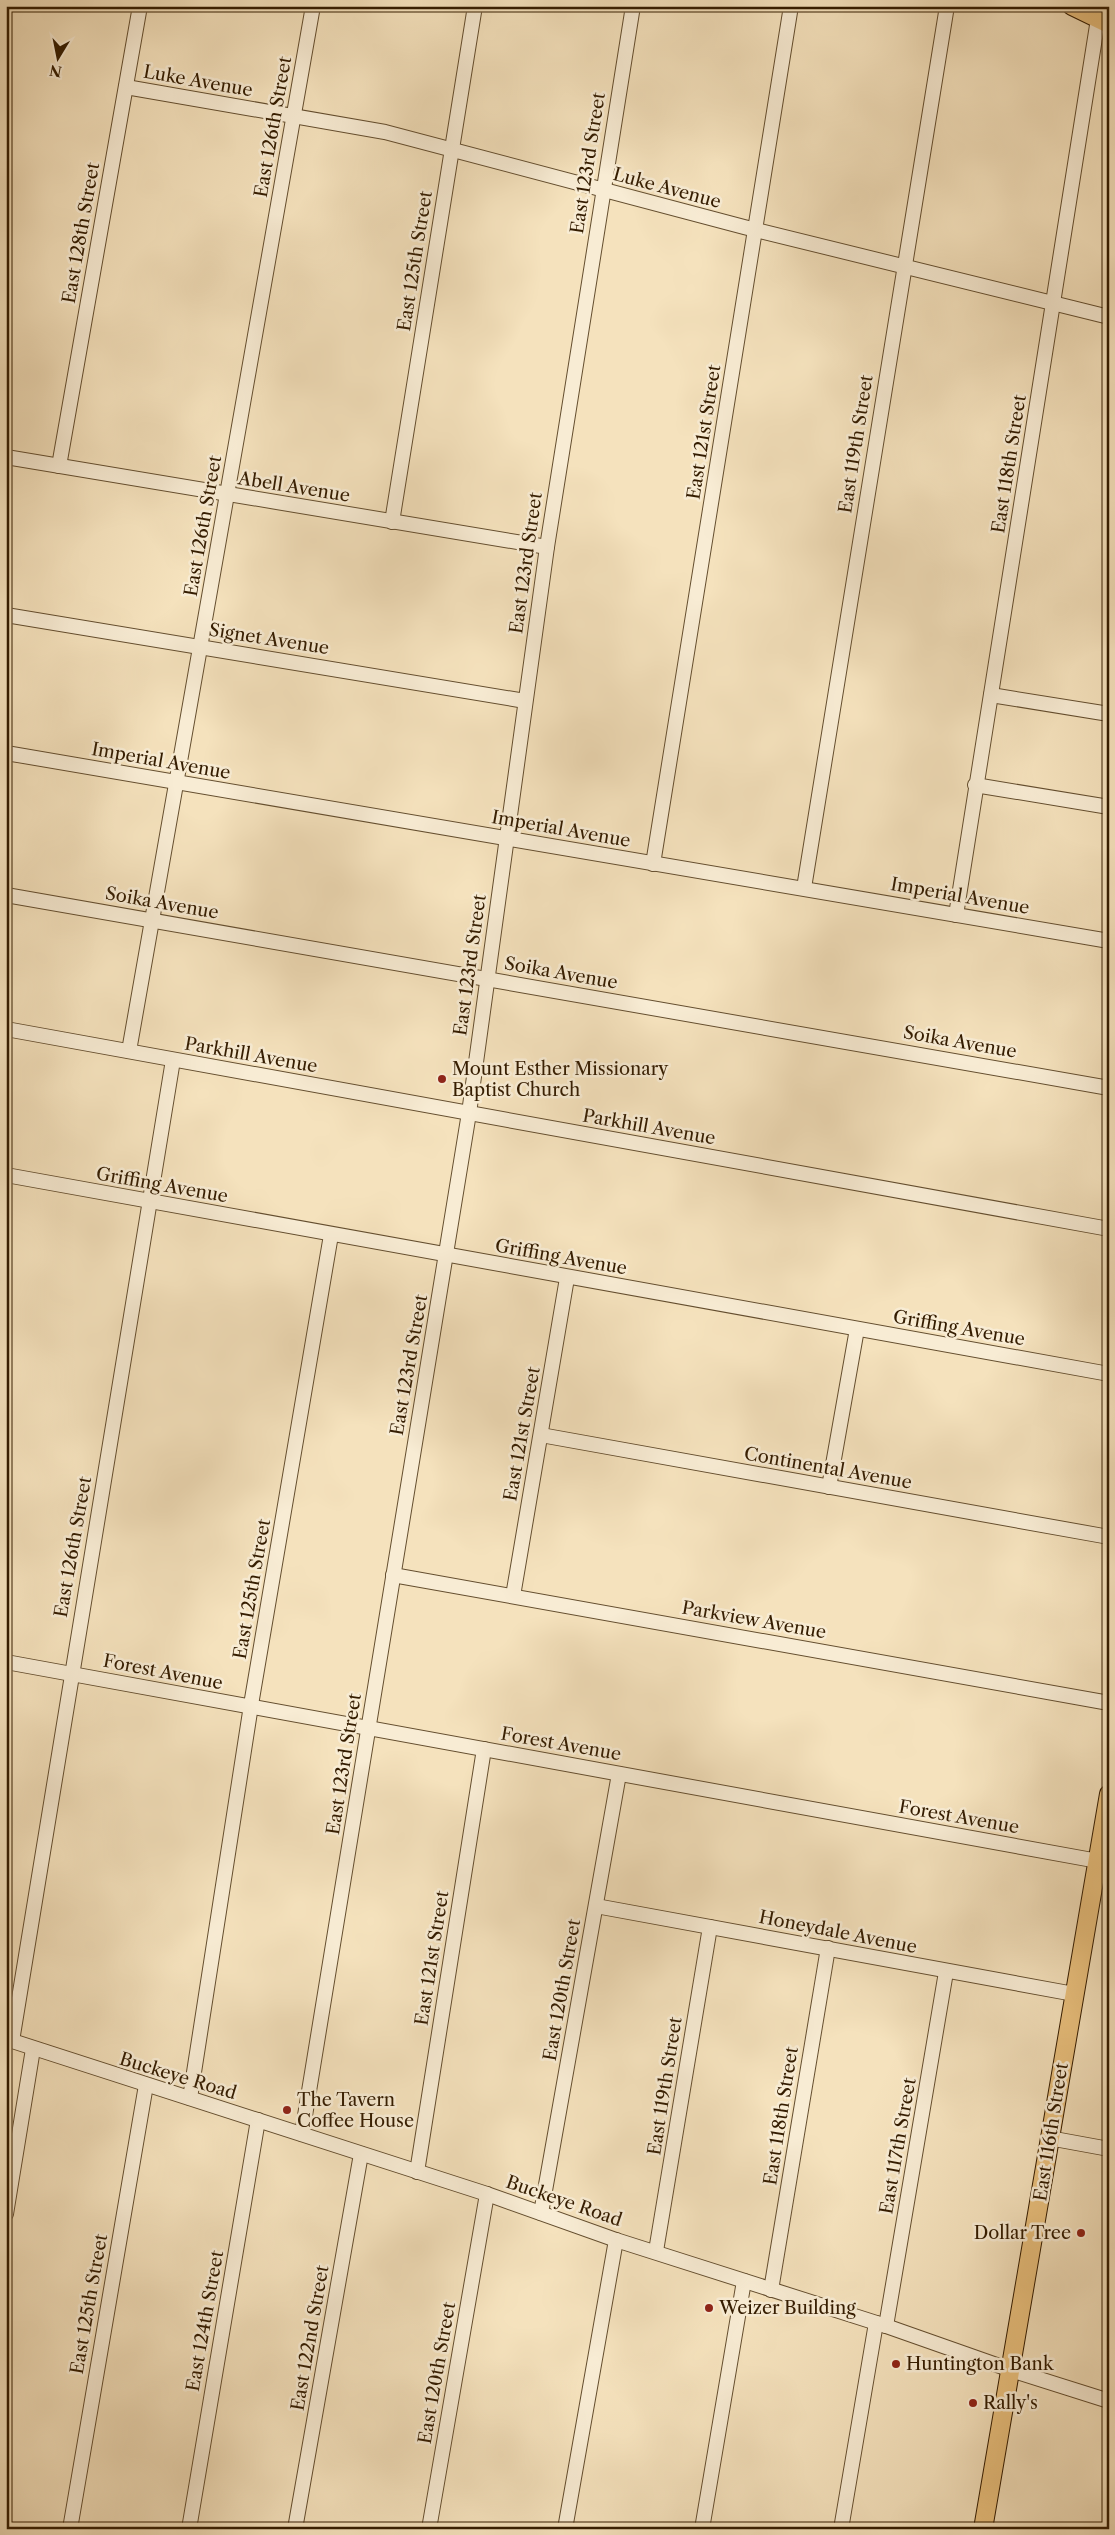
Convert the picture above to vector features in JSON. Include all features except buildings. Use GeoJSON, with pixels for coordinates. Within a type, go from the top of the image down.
{"type":"FeatureCollection","features":[{"type":"Feature","properties":{"kind":"main road"},"geometry":{"type":"LineString","coordinates":[[1072,6],[1103,21]]}},
{"type":"Feature","properties":{"kind":"main road","name":"East 116th Street"},"geometry":{"type":"LineString","coordinates":[[983,2529],[1074,1994],[1103,1862],[1109,1794]]}},
{"type":"Feature","properties":{"kind":"street","name":"East 128th Street"},"geometry":{"type":"LineString","coordinates":[[59,466],[140,6]]}},
{"type":"Feature","properties":{"kind":"street","name":"East 126th Street"},"geometry":{"type":"LineString","coordinates":[[129,1051],[151,920],[202,647],[313,6]]}},
{"type":"Feature","properties":{"kind":"street","name":"East 125th Street"},"geometry":{"type":"LineString","coordinates":[[392,522],[475,6]]}},
{"type":"Feature","properties":{"kind":"street","name":"East 123rd Street"},"geometry":{"type":"LineString","coordinates":[[302,2134],[447,1256],[469,1113],[547,546],[602,190],[633,6]]}},
{"type":"Feature","properties":{"kind":"street","name":"East 121st Street"},"geometry":{"type":"LineString","coordinates":[[653,864],[791,6]]}},
{"type":"Feature","properties":{"kind":"street","name":"East 119th Street"},"geometry":{"type":"LineString","coordinates":[[804,888],[903,266],[947,6]]}},
{"type":"Feature","properties":{"kind":"street","name":"East 118th Street"},"geometry":{"type":"LineString","coordinates":[[956,915],[975,785],[1053,303],[1103,21]]}},
{"type":"Feature","properties":{"kind":"street","name":"Luke Avenue"},"geometry":{"type":"LineString","coordinates":[[126,87],[385,132],[755,230],[1109,317]]}},
{"type":"Feature","properties":{"kind":"street","name":"Abell Avenue"},"geometry":{"type":"LineString","coordinates":[[6,457],[227,495],[547,546]]}},
{"type":"Feature","properties":{"kind":"street","name":"Signet Avenue"},"geometry":{"type":"LineString","coordinates":[[6,615],[525,701]]}},
{"type":"Feature","properties":{"kind":"street"},"geometry":{"type":"LineString","coordinates":[[991,695],[1109,714]]}},
{"type":"Feature","properties":{"kind":"street","name":"Imperial Avenue"},"geometry":{"type":"LineString","coordinates":[[6,753],[177,784],[804,888],[1109,941]]}},
{"type":"Feature","properties":{"kind":"street"},"geometry":{"type":"LineString","coordinates":[[975,785],[1109,808]]}},
{"type":"Feature","properties":{"kind":"street","name":"Soika Avenue"},"geometry":{"type":"LineString","coordinates":[[6,894],[1109,1088]]}},
{"type":"Feature","properties":{"kind":"street","name":"Parkhill Avenue"},"geometry":{"type":"LineString","coordinates":[[6,1029],[1109,1229]]}},
{"type":"Feature","properties":{"kind":"street","name":"East 126th Street"},"geometry":{"type":"LineString","coordinates":[[9,2040],[151,1201],[173,1060]]}},
{"type":"Feature","properties":{"kind":"street","name":"Griffing Avenue"},"geometry":{"type":"LineString","coordinates":[[6,1175],[567,1278],[1109,1374]]}},
{"type":"Feature","properties":{"kind":"street","name":"East 125th Street"},"geometry":{"type":"LineString","coordinates":[[190,2098],[251,1708],[331,1235]]}},
{"type":"Feature","properties":{"kind":"street","name":"East 121st Street"},"geometry":{"type":"LineString","coordinates":[[513,1596],[567,1278]]}},
{"type":"Feature","properties":{"kind":"street"},"geometry":{"type":"LineString","coordinates":[[829,1487],[857,1329]]}},
{"type":"Feature","properties":{"kind":"street","name":"Continental Avenue"},"geometry":{"type":"LineString","coordinates":[[541,1435],[1109,1536]]}},
{"type":"Feature","properties":{"kind":"street","name":"Parkview Avenue"},"geometry":{"type":"LineString","coordinates":[[393,1575],[1109,1703]]}},
{"type":"Feature","properties":{"kind":"street","name":"Forest Avenue"},"geometry":{"type":"LineString","coordinates":[[6,1662],[1103,1862]]}},
{"type":"Feature","properties":{"kind":"street","name":"East 121st Street"},"geometry":{"type":"LineString","coordinates":[[417,2172],[484,1749]]}},
{"type":"Feature","properties":{"kind":"street","name":"East 120th Street"},"geometry":{"type":"LineString","coordinates":[[541,2213],[619,1774]]}},
{"type":"Feature","properties":{"kind":"street","name":"Honeydale Avenue"},"geometry":{"type":"LineString","coordinates":[[596,1906],[828,1948],[946,1972],[1074,1994]]}},
{"type":"Feature","properties":{"kind":"street","name":"East 119th Street"},"geometry":{"type":"LineString","coordinates":[[656,2251],[710,1927]]}},
{"type":"Feature","properties":{"kind":"street","name":"East 118th Street"},"geometry":{"type":"LineString","coordinates":[[771,2290],[828,1948]]}},
{"type":"Feature","properties":{"kind":"street","name":"East 117th Street"},"geometry":{"type":"LineString","coordinates":[[841,2529],[881,2325],[946,1972]]}},
{"type":"Feature","properties":{"kind":"street","name":"Buckeye Road"},"geometry":{"type":"LineString","coordinates":[[9,2040],[487,2194],[616,2240],[656,2251],[1109,2401]]}},
{"type":"Feature","properties":{"kind":"street"},"geometry":{"type":"LineString","coordinates":[[6,2214],[33,2048]]}},
{"type":"Feature","properties":{"kind":"street","name":"East 125th Street"},"geometry":{"type":"LineString","coordinates":[[70,2529],[146,2085]]}},
{"type":"Feature","properties":{"kind":"street","name":"East 124th Street"},"geometry":{"type":"LineString","coordinates":[[189,2529],[258,2120]]}},
{"type":"Feature","properties":{"kind":"street"},"geometry":{"type":"LineString","coordinates":[[1050,2138],[1109,2148]]}},
{"type":"Feature","properties":{"kind":"street","name":"East 122nd Street"},"geometry":{"type":"LineString","coordinates":[[296,2529],[361,2154]]}},
{"type":"Feature","properties":{"kind":"street","name":"East 120th Street"},"geometry":{"type":"LineString","coordinates":[[429,2529],[487,2194]]}},
{"type":"Feature","properties":{"kind":"street"},"geometry":{"type":"LineString","coordinates":[[565,2529],[616,2240]]}},
{"type":"Feature","properties":{"kind":"street"},"geometry":{"type":"LineString","coordinates":[[702,2529],[744,2280]]}},
{"type":"Feature","properties":{"kind":"place","name":"Mount Esther Missionary Baptist Church"},"geometry":{"type":"Point","coordinates":[442,1079]}},
{"type":"Feature","properties":{"kind":"place","name":"The Tavern Coffee House"},"geometry":{"type":"Point","coordinates":[287,2110]}},
{"type":"Feature","properties":{"kind":"place","name":"Dollar Tree"},"geometry":{"type":"Point","coordinates":[1081,2233]}},
{"type":"Feature","properties":{"kind":"place","name":"Weizer Building"},"geometry":{"type":"Point","coordinates":[709,2308]}},
{"type":"Feature","properties":{"kind":"place","name":"Huntington Bank"},"geometry":{"type":"Point","coordinates":[896,2364]}},
{"type":"Feature","properties":{"kind":"place","name":"Rally's"},"geometry":{"type":"Point","coordinates":[973,2403]}}]}
